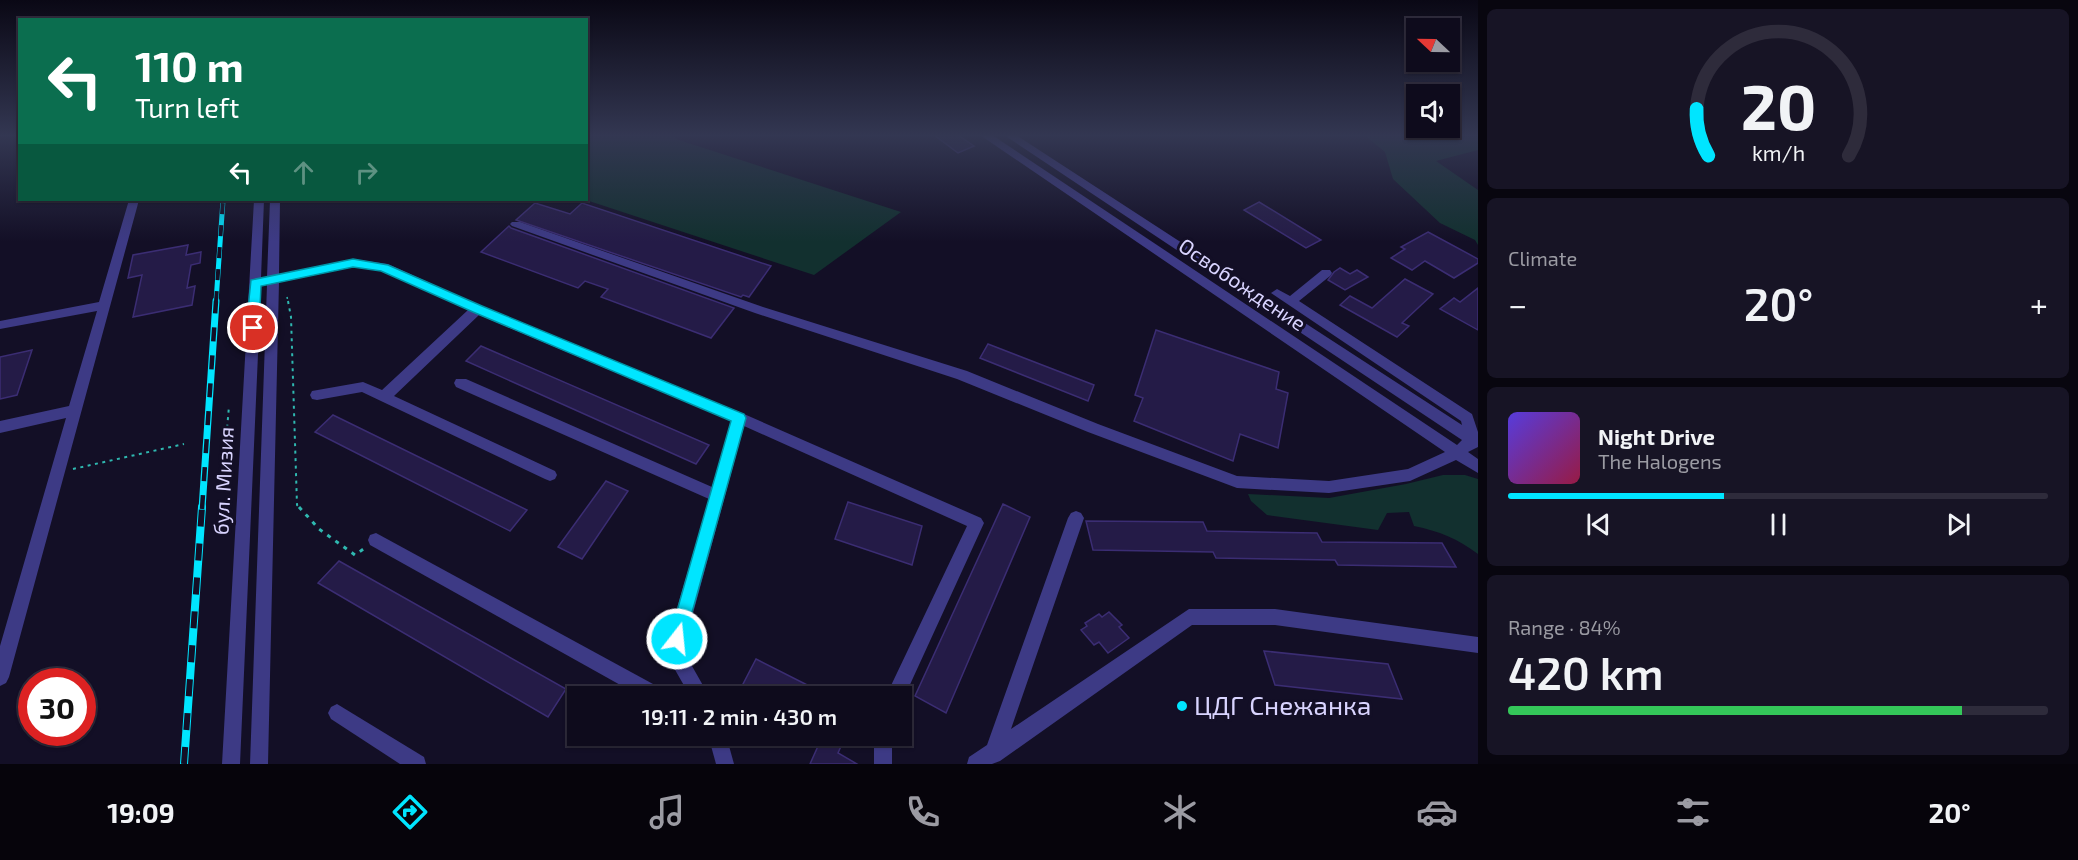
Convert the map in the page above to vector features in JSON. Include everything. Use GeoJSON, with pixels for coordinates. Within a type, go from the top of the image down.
{"type":"FeatureCollection","features":[{"type":"Feature","properties":{"kind":"street","name":"Освобождение"},"geometry":{"type":"LineString","coordinates":[[1038,171],[1478,466]]}},
{"type":"Feature","properties":{"kind":"street","name":"Освобождение"},"geometry":{"type":"LineString","coordinates":[[1063,171],[1475,442]]}},
{"type":"Feature","properties":{"kind":"street"},"geometry":{"type":"LineString","coordinates":[[0,677],[134,201]]}},
{"type":"Feature","properties":{"kind":"street","name":"бул. Мизия"},"geometry":{"type":"LineString","coordinates":[[231,764],[260,201]]}},
{"type":"Feature","properties":{"kind":"street","name":"бул. Мизия"},"geometry":{"type":"LineString","coordinates":[[259,764],[280,278],[275,201]]}},
{"type":"Feature","properties":{"kind":"street"},"geometry":{"type":"LineString","coordinates":[[516,224],[759,310],[962,375],[1093,428],[1238,482],[1329,487],[1410,475],[1458,453],[1475,442],[1472,417],[1277,293]]}},
{"type":"Feature","properties":{"kind":"street"},"geometry":{"type":"LineString","coordinates":[[255,283],[353,263],[384,267],[477,309],[739,418],[976,524],[900,686]]}},
{"type":"Feature","properties":{"kind":"street"},"geometry":{"type":"LineString","coordinates":[[1291,302],[1326,273]]}},
{"type":"Feature","properties":{"kind":"street"},"geometry":{"type":"LineString","coordinates":[[0,325],[105,306]]}},
{"type":"Feature","properties":{"kind":"street"},"geometry":{"type":"LineString","coordinates":[[384,397],[477,309]]}},
{"type":"Feature","properties":{"kind":"street"},"geometry":{"type":"LineString","coordinates":[[461,383],[717,496]]}},
{"type":"Feature","properties":{"kind":"street"},"geometry":{"type":"LineString","coordinates":[[317,395],[363,387],[550,475]]}},
{"type":"Feature","properties":{"kind":"street"},"geometry":{"type":"LineString","coordinates":[[0,426],[76,410]]}},
{"type":"Feature","properties":{"kind":"street"},"geometry":{"type":"LineString","coordinates":[[694,686],[679,661],[677,639],[739,418]]}},
{"type":"Feature","properties":{"kind":"street"},"geometry":{"type":"LineString","coordinates":[[993,754],[1076,518]]}},
{"type":"Feature","properties":{"kind":"street"},"geometry":{"type":"LineString","coordinates":[[376,540],[640,686]]}},
{"type":"Feature","properties":{"kind":"street"},"geometry":{"type":"LineString","coordinates":[[976,764],[1189,617],[1275,617],[1478,645]]}},
{"type":"Feature","properties":{"kind":"street"},"geometry":{"type":"LineString","coordinates":[[337,713],[417,764]]}},
{"type":"Feature","properties":{"kind":"street"},"geometry":{"type":"LineString","coordinates":[[720,746],[725,764]]}},
{"type":"Feature","properties":{"kind":"street"},"geometry":{"type":"LineString","coordinates":[[883,746],[883,764]]}},
{"type":"Feature","properties":{"kind":"path"},"geometry":{"type":"LineString","coordinates":[[280,278],[291,317],[297,505],[320,529],[356,555],[376,540]]}},
{"type":"Feature","properties":{"kind":"path"},"geometry":{"type":"LineString","coordinates":[[224,465],[229,406]]}},
{"type":"Feature","properties":{"kind":"path"},"geometry":{"type":"LineString","coordinates":[[58,472],[184,444]]}},
{"type":"Feature","properties":{"kind":"green space"},"geometry":{"type":"Polygon","coordinates":[[[588,171],[774,171],[901,212],[814,275],[588,201],[588,171]]]}},
{"type":"Feature","properties":{"kind":"green space"},"geometry":{"type":"Polygon","coordinates":[[[1391,171],[1450,171],[1478,190],[1478,245],[1475,240],[1440,223],[1393,179],[1391,171]]]}},
{"type":"Feature","properties":{"kind":"green space"},"geometry":{"type":"Polygon","coordinates":[[[1443,475],[1465,475],[1478,479],[1478,554],[1448,536],[1414,526],[1409,512],[1387,513],[1378,530],[1267,515],[1251,501],[1248,494],[1329,498],[1443,475]]]}},
{"type":"Feature","properties":{"kind":"building"},"geometry":{"type":"Polygon","coordinates":[[[1259,202],[1321,240],[1306,248],[1244,210],[1259,202]]]}},
{"type":"Feature","properties":{"kind":"building"},"geometry":{"type":"Polygon","coordinates":[[[535,203],[570,214],[582,203],[771,266],[749,297],[743,295],[741,297],[516,220],[535,203]]]}},
{"type":"Feature","properties":{"kind":"building"},"geometry":{"type":"Polygon","coordinates":[[[509,226],[734,308],[711,338],[601,297],[608,289],[585,281],[578,288],[481,252],[509,226]]]}},
{"type":"Feature","properties":{"kind":"building"},"geometry":{"type":"Polygon","coordinates":[[[1428,232],[1478,259],[1478,263],[1454,278],[1425,261],[1412,270],[1391,258],[1405,249],[1401,247],[1428,232]]]}},
{"type":"Feature","properties":{"kind":"building"},"geometry":{"type":"Polygon","coordinates":[[[188,245],[186,255],[201,252],[200,263],[191,265],[187,288],[195,286],[192,305],[133,317],[142,275],[128,278],[133,255],[188,245]]]}},
{"type":"Feature","properties":{"kind":"building"},"geometry":{"type":"Polygon","coordinates":[[[1340,268],[1350,274],[1357,270],[1368,277],[1345,290],[1328,280],[1340,268]]]}},
{"type":"Feature","properties":{"kind":"building"},"geometry":{"type":"Polygon","coordinates":[[[1405,279],[1433,294],[1402,323],[1409,326],[1397,337],[1340,305],[1350,296],[1372,308],[1405,279]]]}},
{"type":"Feature","properties":{"kind":"building"},"geometry":{"type":"Polygon","coordinates":[[[1478,288],[1478,330],[1440,309],[1454,298],[1460,302],[1478,288]]]}},
{"type":"Feature","properties":{"kind":"building"},"geometry":{"type":"Polygon","coordinates":[[[1156,330],[1279,372],[1276,389],[1288,393],[1278,448],[1240,434],[1233,461],[1134,421],[1143,398],[1135,395],[1156,330]]]}},
{"type":"Feature","properties":{"kind":"building"},"geometry":{"type":"Polygon","coordinates":[[[988,344],[1094,385],[1088,401],[980,358],[988,344]]]}},
{"type":"Feature","properties":{"kind":"building"},"geometry":{"type":"Polygon","coordinates":[[[481,346],[709,445],[696,464],[466,361],[481,346]]]}},
{"type":"Feature","properties":{"kind":"building"},"geometry":{"type":"Polygon","coordinates":[[[32,350],[17,395],[0,399],[0,357],[32,350]]]}},
{"type":"Feature","properties":{"kind":"building"},"geometry":{"type":"Polygon","coordinates":[[[333,415],[527,510],[510,531],[315,432],[333,415]]]}},
{"type":"Feature","properties":{"kind":"building"},"geometry":{"type":"Polygon","coordinates":[[[606,481],[628,491],[582,559],[558,547],[606,481]]]}},
{"type":"Feature","properties":{"kind":"building"},"geometry":{"type":"Polygon","coordinates":[[[848,502],[922,526],[912,565],[835,539],[848,502]]]}},
{"type":"Feature","properties":{"kind":"building"},"geometry":{"type":"Polygon","coordinates":[[[1003,504],[1030,517],[946,713],[915,696],[1003,504]]]}},
{"type":"Feature","properties":{"kind":"building"},"geometry":{"type":"Polygon","coordinates":[[[1086,521],[1203,522],[1207,531],[1317,533],[1322,542],[1442,543],[1456,567],[1338,565],[1335,560],[1216,558],[1213,552],[1093,550],[1086,521]]]}},
{"type":"Feature","properties":{"kind":"building"},"geometry":{"type":"Polygon","coordinates":[[[339,561],[566,689],[548,717],[318,583],[339,561]]]}},
{"type":"Feature","properties":{"kind":"building"},"geometry":{"type":"Polygon","coordinates":[[[1109,612],[1122,625],[1119,627],[1129,638],[1108,653],[1099,642],[1094,645],[1081,630],[1087,626],[1085,623],[1099,614],[1102,617],[1109,612]]]}},
{"type":"Feature","properties":{"kind":"building"},"geometry":{"type":"Polygon","coordinates":[[[1264,651],[1388,664],[1402,699],[1275,685],[1264,651]]]}},
{"type":"Feature","properties":{"kind":"building"},"geometry":{"type":"Polygon","coordinates":[[[756,659],[809,686],[742,686],[756,659]]]}},
{"type":"Feature","properties":{"kind":"building"},"geometry":{"type":"Polygon","coordinates":[[[818,746],[841,746],[838,753],[857,764],[810,764],[818,746]]]}},
{"type":"Feature","properties":{"kind":"railway"},"geometry":{"type":"LineString","coordinates":[[216,302],[223,201]]}},
{"type":"Feature","properties":{"kind":"railway"},"geometry":{"type":"LineString","coordinates":[[202,509],[216,301]]}},
{"type":"Feature","properties":{"kind":"railway"},"geometry":{"type":"LineString","coordinates":[[184,764],[202,507]]}},
{"type":"Feature","properties":{"kind":"place","name":"ЦДГ Снежанка"},"geometry":{"type":"Point","coordinates":[1182,706]}},
{"type":"Feature","properties":{"kind":"route"},"geometry":{"type":"LineString","coordinates":[[253,328],[255,283],[353,263],[384,267],[477,309],[739,418],[677,639]]}}]}
